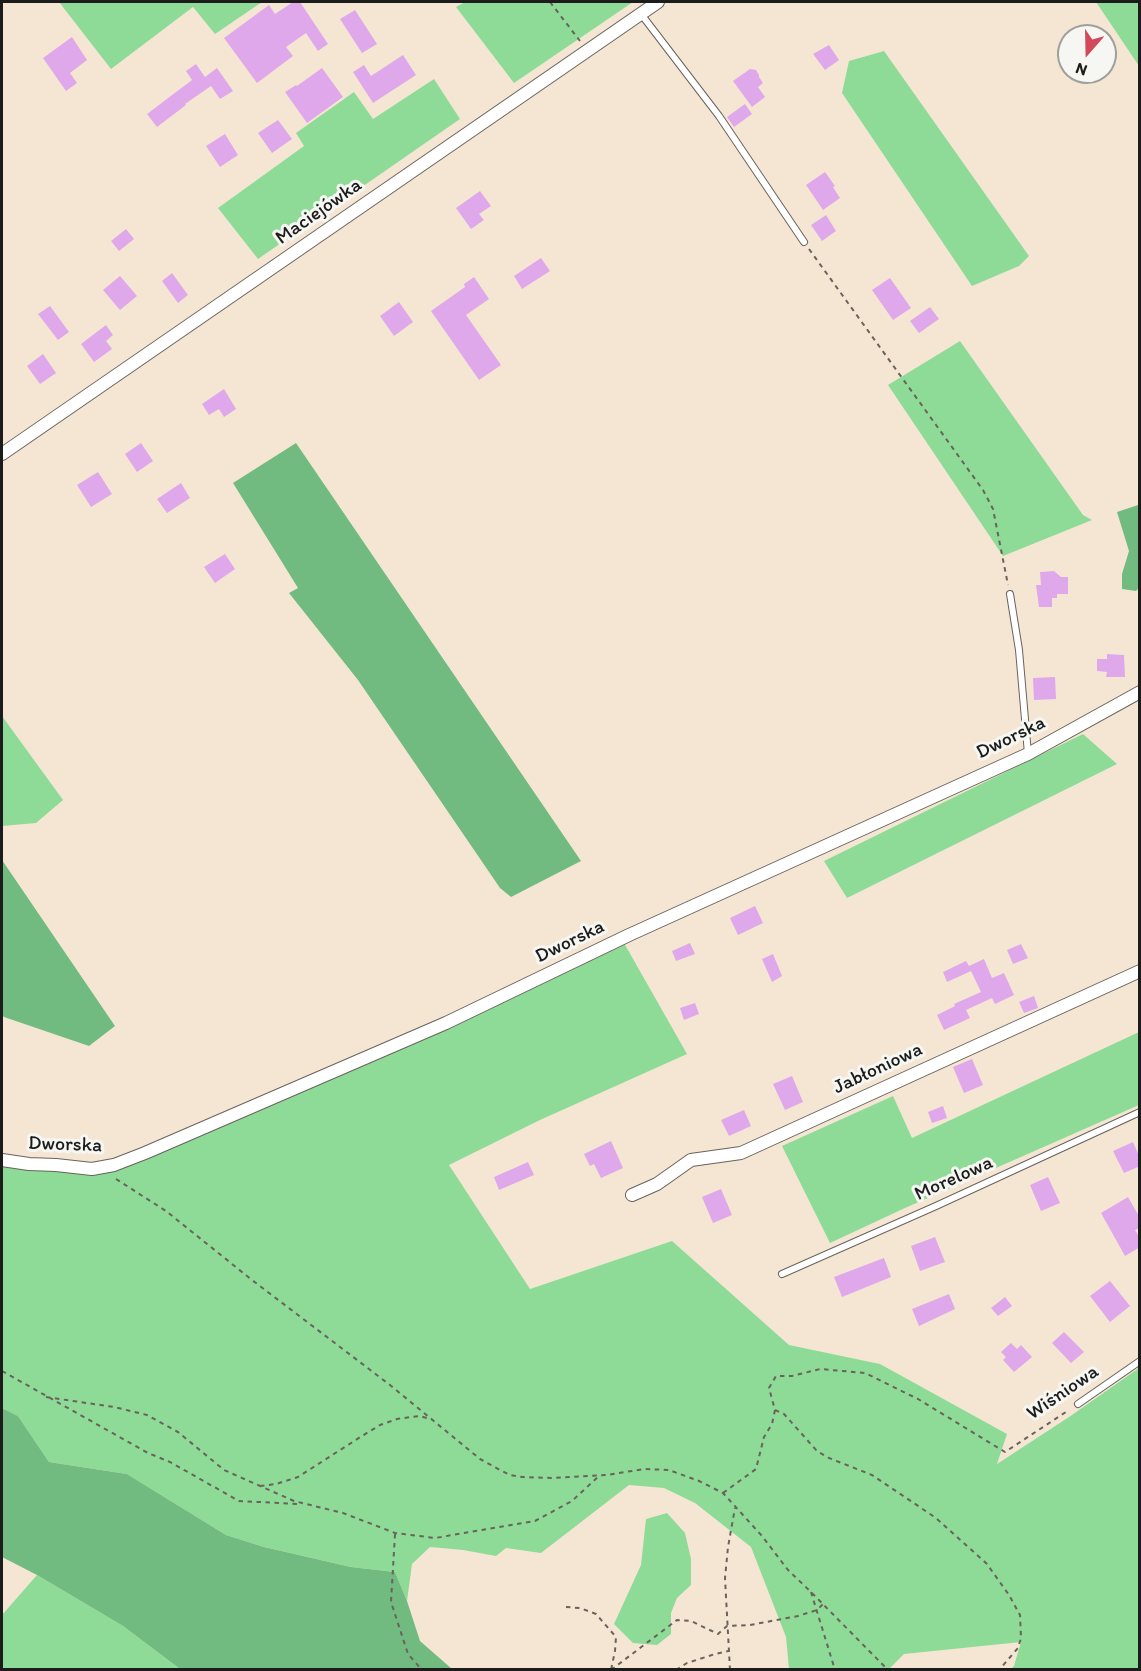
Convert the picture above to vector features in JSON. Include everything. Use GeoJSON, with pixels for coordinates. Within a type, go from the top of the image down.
{"type":"FeatureCollection","features":[{"type":"Feature","properties":{"kind":"street","name":"Maciejówka"},"geometry":{"type":"LineString","coordinates":[[2,454],[658,2]]}},
{"type":"Feature","properties":{"kind":"street","name":"Dworska"},"geometry":{"type":"LineString","coordinates":[[2,1160],[92,1169],[114,1165],[446,1023],[629,935],[1028,754],[1140,692]]}},
{"type":"Feature","properties":{"kind":"street","name":"Jabłoniowa"},"geometry":{"type":"LineString","coordinates":[[632,1195],[657,1184],[691,1160],[741,1153],[1140,970]]}},
{"type":"Feature","properties":{"kind":"lane"},"geometry":{"type":"LineString","coordinates":[[640,14],[719,116],[804,242]]}},
{"type":"Feature","properties":{"kind":"lane"},"geometry":{"type":"LineString","coordinates":[[1010,594],[1019,650],[1028,754]]}},
{"type":"Feature","properties":{"kind":"lane","name":"Morelowa"},"geometry":{"type":"LineString","coordinates":[[782,1274],[1140,1112]]}},
{"type":"Feature","properties":{"kind":"lane","name":"Wiśniowa"},"geometry":{"type":"LineString","coordinates":[[1078,1404],[1140,1361]]}},
{"type":"Feature","properties":{"kind":"path"},"geometry":{"type":"LineString","coordinates":[[550,2],[586,51]]}},
{"type":"Feature","properties":{"kind":"path"},"geometry":{"type":"LineString","coordinates":[[804,242],[983,490],[993,508],[1010,594]]}},
{"type":"Feature","properties":{"kind":"path"},"geometry":{"type":"LineString","coordinates":[[115,1178],[166,1211],[252,1280],[344,1348],[480,1459],[510,1474],[522,1477],[551,1478],[644,1469],[669,1470],[723,1493],[762,1536],[788,1570],[888,1670]]}},
{"type":"Feature","properties":{"kind":"path","name":"Wiśniowa"},"geometry":{"type":"LineString","coordinates":[[775,1410],[769,1388],[777,1376],[792,1376],[820,1369],[865,1372],[918,1399],[1005,1452],[1078,1404]]}},
{"type":"Feature","properties":{"kind":"path"},"geometry":{"type":"LineString","coordinates":[[2,1371],[239,1502],[305,1504]]}},
{"type":"Feature","properties":{"kind":"path"},"geometry":{"type":"LineString","coordinates":[[46,1397],[114,1407],[147,1415],[178,1432],[224,1470],[294,1501],[343,1513],[395,1533],[435,1538],[535,1521],[572,1501],[600,1475]]}},
{"type":"Feature","properties":{"kind":"path"},"geometry":{"type":"LineString","coordinates":[[723,1493],[756,1469],[764,1437],[772,1424],[775,1410],[784,1414],[817,1451],[872,1475],[936,1518],[987,1564],[1020,1615],[1021,1638],[1018,1648],[999,1670]]}},
{"type":"Feature","properties":{"kind":"path"},"geometry":{"type":"LineString","coordinates":[[260,1486],[298,1477],[380,1425],[397,1419],[419,1416],[432,1419]]}},
{"type":"Feature","properties":{"kind":"path"},"geometry":{"type":"LineString","coordinates":[[730,1670],[725,1578],[728,1547],[736,1508]]}},
{"type":"Feature","properties":{"kind":"path"},"geometry":{"type":"LineString","coordinates":[[395,1533],[391,1602],[408,1654],[422,1670]]}},
{"type":"Feature","properties":{"kind":"path"},"geometry":{"type":"LineString","coordinates":[[811,1592],[835,1670]]}},
{"type":"Feature","properties":{"kind":"path"},"geometry":{"type":"LineString","coordinates":[[611,1670],[677,1620],[691,1621],[718,1634],[727,1626],[750,1625],[798,1616],[817,1610],[823,1604]]}},
{"type":"Feature","properties":{"kind":"path"},"geometry":{"type":"LineString","coordinates":[[566,1606],[596,1614],[616,1637],[611,1670]]}},
{"type":"Feature","properties":{"kind":"path"},"geometry":{"type":"LineString","coordinates":[[676,1670],[696,1660],[728,1651]]}},
{"type":"Feature","properties":{"kind":"green space"},"geometry":{"type":"Polygon","coordinates":[[[59,2],[262,2],[215,34],[193,7],[111,69],[59,2]]]}},
{"type":"Feature","properties":{"kind":"green space"},"geometry":{"type":"Polygon","coordinates":[[[465,2],[633,2],[514,83],[456,7],[465,2]]]}},
{"type":"Feature","properties":{"kind":"green space"},"geometry":{"type":"Polygon","coordinates":[[[1096,2],[1139,2],[1139,66],[1117,33],[1117,24],[1111,24],[1096,2]]]}},
{"type":"Feature","properties":{"kind":"green space"},"geometry":{"type":"Polygon","coordinates":[[[884,51],[1029,256],[1019,266],[972,286],[842,93],[849,61],[884,51]]]}},
{"type":"Feature","properties":{"kind":"green space"},"geometry":{"type":"Polygon","coordinates":[[[434,79],[460,119],[258,259],[218,208],[304,146],[296,133],[354,92],[373,119],[434,79]]]}},
{"type":"Feature","properties":{"kind":"green space"},"geometry":{"type":"Polygon","coordinates":[[[960,341],[1083,515],[1092,520],[1003,556],[888,385],[960,341]]]}},
{"type":"Feature","properties":{"kind":"green space"},"geometry":{"type":"Polygon","coordinates":[[[296,443],[581,861],[511,897],[500,888],[358,680],[289,593],[298,588],[233,483],[296,443]]]}},
{"type":"Feature","properties":{"kind":"green space"},"geometry":{"type":"Polygon","coordinates":[[[1140,506],[1139,588],[1136,591],[1122,589],[1122,574],[1129,551],[1117,512],[1140,506]]]}},
{"type":"Feature","properties":{"kind":"green space"},"geometry":{"type":"Polygon","coordinates":[[[2,716],[63,800],[36,823],[2,826],[2,716]]]}},
{"type":"Feature","properties":{"kind":"green space"},"geometry":{"type":"Polygon","coordinates":[[[1083,734],[1117,764],[847,898],[824,861],[1083,734]]]}},
{"type":"Feature","properties":{"kind":"green space"},"geometry":{"type":"Polygon","coordinates":[[[2,860],[115,1026],[89,1046],[2,1015],[2,860]]]}},
{"type":"Feature","properties":{"kind":"green space"},"geometry":{"type":"Polygon","coordinates":[[[624,943],[687,1054],[540,1120],[449,1165],[530,1289],[672,1241],[789,1345],[880,1364],[1007,1434],[997,1464],[1139,1368],[1139,1669],[1011,1669],[1021,1642],[904,1654],[889,1669],[789,1669],[786,1637],[751,1547],[695,1503],[664,1488],[629,1485],[541,1553],[506,1548],[496,1556],[430,1547],[412,1564],[407,1601],[395,1572],[351,1567],[264,1547],[226,1535],[127,1474],[49,1462],[18,1416],[2,1408],[2,1164],[32,1169],[111,1172],[190,1139],[624,943]]]}},
{"type":"Feature","properties":{"kind":"green space"},"geometry":{"type":"Polygon","coordinates":[[[1139,1032],[1139,1105],[830,1243],[782,1146],[893,1096],[912,1138],[1139,1032]]]}},
{"type":"Feature","properties":{"kind":"green space"},"geometry":{"type":"Polygon","coordinates":[[[2,1408],[18,1416],[49,1462],[127,1474],[226,1535],[264,1547],[351,1567],[395,1572],[420,1641],[452,1669],[180,1669],[123,1626],[2,1557],[2,1408]]]}},
{"type":"Feature","properties":{"kind":"green space"},"geometry":{"type":"Polygon","coordinates":[[[667,1513],[685,1533],[691,1559],[691,1585],[677,1598],[671,1613],[671,1634],[657,1645],[633,1643],[614,1624],[641,1565],[646,1519],[667,1513]]]}},
{"type":"Feature","properties":{"kind":"green space"},"geometry":{"type":"Polygon","coordinates":[[[37,1575],[123,1626],[180,1669],[2,1670],[2,1615],[37,1575]]]}},
{"type":"Feature","properties":{"kind":"building"},"geometry":{"type":"Polygon","coordinates":[[[293,2],[300,2],[328,44],[318,51],[306,33],[286,47],[293,56],[257,83],[224,38],[269,5],[275,14],[293,2]]]}},
{"type":"Feature","properties":{"kind":"building"},"geometry":{"type":"Polygon","coordinates":[[[355,10],[377,44],[362,53],[340,19],[355,10]]]}},
{"type":"Feature","properties":{"kind":"building"},"geometry":{"type":"Polygon","coordinates":[[[72,37],[87,60],[70,73],[77,83],[66,91],[43,58],[72,37]]]}},
{"type":"Feature","properties":{"kind":"building"},"geometry":{"type":"Polygon","coordinates":[[[829,45],[839,60],[825,70],[813,54],[829,45]]]}},
{"type":"Feature","properties":{"kind":"building"},"geometry":{"type":"Polygon","coordinates":[[[403,55],[416,75],[373,103],[353,72],[364,65],[371,76],[403,55]]]}},
{"type":"Feature","properties":{"kind":"building"},"geometry":{"type":"Polygon","coordinates":[[[196,64],[205,77],[217,68],[233,91],[220,99],[211,86],[157,127],[147,114],[192,80],[186,71],[196,64]]]}},
{"type":"Feature","properties":{"kind":"building"},"geometry":{"type":"Polygon","coordinates":[[[322,68],[343,97],[307,123],[285,92],[322,68]]]}},
{"type":"Feature","properties":{"kind":"building"},"geometry":{"type":"Polygon","coordinates":[[[750,69],[756,70],[759,75],[763,83],[758,87],[765,97],[752,107],[733,81],[750,69]]]}},
{"type":"Feature","properties":{"kind":"building"},"geometry":{"type":"Polygon","coordinates":[[[745,104],[752,114],[734,127],[727,117],[745,104]]]}},
{"type":"Feature","properties":{"kind":"building"},"geometry":{"type":"Polygon","coordinates":[[[278,120],[292,139],[272,153],[258,133],[278,120]]]}},
{"type":"Feature","properties":{"kind":"building"},"geometry":{"type":"Polygon","coordinates":[[[225,134],[238,155],[220,167],[206,146],[225,134]]]}},
{"type":"Feature","properties":{"kind":"building"},"geometry":{"type":"Polygon","coordinates":[[[825,172],[840,198],[823,210],[806,185],[825,172]]]}},
{"type":"Feature","properties":{"kind":"building"},"geometry":{"type":"Polygon","coordinates":[[[480,191],[491,206],[479,214],[484,220],[471,229],[456,208],[480,191]]]}},
{"type":"Feature","properties":{"kind":"building"},"geometry":{"type":"Polygon","coordinates":[[[826,215],[836,231],[822,241],[811,225],[826,215]]]}},
{"type":"Feature","properties":{"kind":"building"},"geometry":{"type":"Polygon","coordinates":[[[126,229],[134,239],[119,251],[111,241],[126,229]]]}},
{"type":"Feature","properties":{"kind":"building"},"geometry":{"type":"Polygon","coordinates":[[[541,258],[550,271],[522,289],[514,276],[541,258]]]}},
{"type":"Feature","properties":{"kind":"building"},"geometry":{"type":"Polygon","coordinates":[[[172,273],[188,295],[178,303],[162,281],[172,273]]]}},
{"type":"Feature","properties":{"kind":"building"},"geometry":{"type":"Polygon","coordinates":[[[120,276],[137,296],[120,310],[103,290],[120,276]]]}},
{"type":"Feature","properties":{"kind":"building"},"geometry":{"type":"Polygon","coordinates":[[[474,277],[489,299],[466,315],[501,365],[479,380],[431,311],[465,287],[464,284],[474,277]]]}},
{"type":"Feature","properties":{"kind":"building"},"geometry":{"type":"Polygon","coordinates":[[[890,278],[911,308],[893,320],[872,290],[890,278]]]}},
{"type":"Feature","properties":{"kind":"building"},"geometry":{"type":"Polygon","coordinates":[[[399,302],[413,322],[394,336],[380,316],[399,302]]]}},
{"type":"Feature","properties":{"kind":"building"},"geometry":{"type":"Polygon","coordinates":[[[50,306],[69,332],[58,340],[38,314],[50,306]]]}},
{"type":"Feature","properties":{"kind":"building"},"geometry":{"type":"Polygon","coordinates":[[[930,307],[939,319],[919,333],[910,321],[930,307]]]}},
{"type":"Feature","properties":{"kind":"building"},"geometry":{"type":"Polygon","coordinates":[[[106,325],[113,335],[106,341],[112,349],[94,362],[81,344],[106,325]]]}},
{"type":"Feature","properties":{"kind":"building"},"geometry":{"type":"Polygon","coordinates":[[[43,354],[56,373],[40,384],[27,366],[43,354]]]}},
{"type":"Feature","properties":{"kind":"building"},"geometry":{"type":"Polygon","coordinates":[[[224,389],[236,409],[224,417],[219,409],[209,415],[202,404],[224,389]]]}},
{"type":"Feature","properties":{"kind":"building"},"geometry":{"type":"Polygon","coordinates":[[[141,443],[153,461],[137,472],[125,454],[141,443]]]}},
{"type":"Feature","properties":{"kind":"building"},"geometry":{"type":"Polygon","coordinates":[[[98,472],[112,494],[91,507],[77,485],[98,472]]]}},
{"type":"Feature","properties":{"kind":"building"},"geometry":{"type":"Polygon","coordinates":[[[181,483],[190,498],[167,513],[157,499],[181,483]]]}},
{"type":"Feature","properties":{"kind":"building"},"geometry":{"type":"Polygon","coordinates":[[[225,554],[235,569],[215,583],[204,567],[225,554]]]}},
{"type":"Feature","properties":{"kind":"building"},"geometry":{"type":"Polygon","coordinates":[[[1054,571],[1061,577],[1068,577],[1068,594],[1057,594],[1057,598],[1052,598],[1052,607],[1039,607],[1036,585],[1041,585],[1040,572],[1054,571]]]}},
{"type":"Feature","properties":{"kind":"building"},"geometry":{"type":"Polygon","coordinates":[[[1107,654],[1124,655],[1125,677],[1106,677],[1107,672],[1097,671],[1097,659],[1107,659],[1107,654]]]}},
{"type":"Feature","properties":{"kind":"building"},"geometry":{"type":"Polygon","coordinates":[[[1055,677],[1056,699],[1034,700],[1033,678],[1055,677]]]}},
{"type":"Feature","properties":{"kind":"building"},"geometry":{"type":"Polygon","coordinates":[[[755,906],[763,923],[738,935],[730,918],[755,906]]]}},
{"type":"Feature","properties":{"kind":"building"},"geometry":{"type":"Polygon","coordinates":[[[690,943],[695,954],[676,961],[672,951],[690,943]]]}},
{"type":"Feature","properties":{"kind":"building"},"geometry":{"type":"Polygon","coordinates":[[[1021,944],[1028,958],[1013,964],[1007,950],[1021,944]]]}},
{"type":"Feature","properties":{"kind":"building"},"geometry":{"type":"Polygon","coordinates":[[[773,954],[782,976],[772,982],[762,959],[773,954]]]}},
{"type":"Feature","properties":{"kind":"building"},"geometry":{"type":"Polygon","coordinates":[[[984,959],[992,978],[1004,973],[1014,995],[995,1004],[992,998],[966,1010],[970,1018],[944,1030],[937,1015],[955,1006],[954,1004],[981,992],[971,971],[947,982],[943,972],[966,961],[969,966],[984,959]]]}},
{"type":"Feature","properties":{"kind":"building"},"geometry":{"type":"Polygon","coordinates":[[[1034,996],[1038,1008],[1024,1013],[1019,1002],[1034,996]]]}},
{"type":"Feature","properties":{"kind":"building"},"geometry":{"type":"Polygon","coordinates":[[[695,1003],[699,1014],[684,1020],[680,1008],[695,1003]]]}},
{"type":"Feature","properties":{"kind":"building"},"geometry":{"type":"Polygon","coordinates":[[[972,1059],[983,1085],[964,1093],[953,1067],[972,1059]]]}},
{"type":"Feature","properties":{"kind":"building"},"geometry":{"type":"Polygon","coordinates":[[[792,1076],[803,1102],[785,1110],[773,1084],[792,1076]]]}},
{"type":"Feature","properties":{"kind":"building"},"geometry":{"type":"Polygon","coordinates":[[[943,1106],[947,1118],[932,1123],[928,1112],[943,1106]]]}},
{"type":"Feature","properties":{"kind":"building"},"geometry":{"type":"Polygon","coordinates":[[[744,1110],[751,1126],[729,1136],[721,1120],[744,1110]]]}},
{"type":"Feature","properties":{"kind":"building"},"geometry":{"type":"Polygon","coordinates":[[[611,1141],[623,1168],[601,1178],[594,1164],[590,1166],[584,1154],[611,1141]]]}},
{"type":"Feature","properties":{"kind":"building"},"geometry":{"type":"Polygon","coordinates":[[[1133,1142],[1140,1158],[1140,1166],[1124,1173],[1113,1151],[1133,1142]]]}},
{"type":"Feature","properties":{"kind":"building"},"geometry":{"type":"Polygon","coordinates":[[[528,1162],[534,1175],[499,1190],[494,1177],[528,1162]]]}},
{"type":"Feature","properties":{"kind":"building"},"geometry":{"type":"Polygon","coordinates":[[[1048,1177],[1060,1203],[1041,1211],[1030,1185],[1048,1177]]]}},
{"type":"Feature","properties":{"kind":"building"},"geometry":{"type":"Polygon","coordinates":[[[721,1189],[732,1215],[713,1223],[702,1197],[721,1189]]]}},
{"type":"Feature","properties":{"kind":"building"},"geometry":{"type":"Polygon","coordinates":[[[1128,1197],[1140,1218],[1140,1228],[1135,1230],[1140,1238],[1140,1247],[1125,1256],[1101,1213],[1128,1197]]]}},
{"type":"Feature","properties":{"kind":"building"},"geometry":{"type":"Polygon","coordinates":[[[935,1237],[945,1262],[920,1271],[911,1246],[935,1237]]]}},
{"type":"Feature","properties":{"kind":"building"},"geometry":{"type":"Polygon","coordinates":[[[884,1258],[891,1277],[842,1297],[834,1277],[884,1258]]]}},
{"type":"Feature","properties":{"kind":"building"},"geometry":{"type":"Polygon","coordinates":[[[1110,1281],[1130,1306],[1110,1322],[1090,1296],[1110,1281]]]}},
{"type":"Feature","properties":{"kind":"building"},"geometry":{"type":"Polygon","coordinates":[[[949,1294],[955,1309],[919,1326],[912,1309],[949,1294]]]}},
{"type":"Feature","properties":{"kind":"building"},"geometry":{"type":"Polygon","coordinates":[[[1005,1297],[1012,1306],[998,1316],[991,1308],[1005,1297]]]}},
{"type":"Feature","properties":{"kind":"building"},"geometry":{"type":"Polygon","coordinates":[[[1064,1332],[1084,1352],[1071,1363],[1052,1343],[1064,1332]]]}},
{"type":"Feature","properties":{"kind":"building"},"geometry":{"type":"Polygon","coordinates":[[[1011,1343],[1017,1349],[1021,1345],[1032,1357],[1014,1372],[1003,1360],[1006,1357],[1001,1352],[1011,1343]]]}}]}
